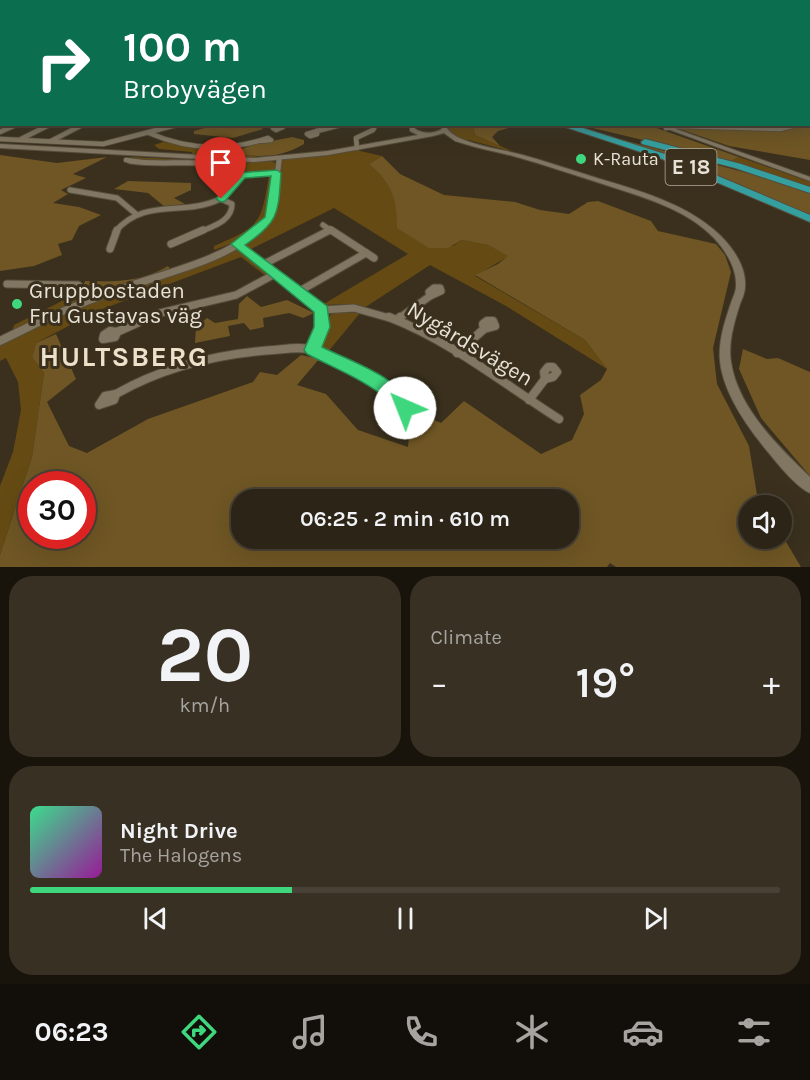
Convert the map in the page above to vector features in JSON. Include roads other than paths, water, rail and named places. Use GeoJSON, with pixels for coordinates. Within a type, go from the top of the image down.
{"type":"FeatureCollection","features":[{"type":"Feature","properties":{"kind":"highway","name":"E 18"},"geometry":{"type":"LineString","coordinates":[[566,126],[665,158],[810,219]]}},
{"type":"Feature","properties":{"kind":"highway","name":"E 18"},"geometry":{"type":"LineString","coordinates":[[581,126],[714,159],[810,190]]}},
{"type":"Feature","properties":{"kind":"highway"},"geometry":{"type":"LineString","coordinates":[[764,199],[810,224]]}},
{"type":"Feature","properties":{"kind":"street"},"geometry":{"type":"LineString","coordinates":[[19,140],[47,126]]}},
{"type":"Feature","properties":{"kind":"street"},"geometry":{"type":"LineString","coordinates":[[49,142],[80,126]]}},
{"type":"Feature","properties":{"kind":"street"},"geometry":{"type":"LineString","coordinates":[[0,139],[100,144],[173,126]]}},
{"type":"Feature","properties":{"kind":"street"},"geometry":{"type":"LineString","coordinates":[[317,132],[338,126]]}},
{"type":"Feature","properties":{"kind":"street"},"geometry":{"type":"LineString","coordinates":[[357,148],[356,138],[373,130],[375,126]]}},
{"type":"Feature","properties":{"kind":"street"},"geometry":{"type":"LineString","coordinates":[[393,140],[412,126],[415,132],[425,135]]}},
{"type":"Feature","properties":{"kind":"street"},"geometry":{"type":"LineString","coordinates":[[666,126],[780,129],[792,126]]}},
{"type":"Feature","properties":{"kind":"street"},"geometry":{"type":"LineString","coordinates":[[666,126],[810,178]]}},
{"type":"Feature","properties":{"kind":"street"},"geometry":{"type":"LineString","coordinates":[[432,135],[445,127],[448,135],[463,141]]}},
{"type":"Feature","properties":{"kind":"street"},"geometry":{"type":"LineString","coordinates":[[149,133],[169,142],[230,148],[261,141]]}},
{"type":"Feature","properties":{"kind":"street"},"geometry":{"type":"LineString","coordinates":[[0,146],[243,160],[279,159],[432,135],[514,154],[640,194],[673,207],[712,232],[732,256],[741,286],[727,332],[726,367],[735,393],[762,435],[810,486]]}},
{"type":"Feature","properties":{"kind":"street"},"geometry":{"type":"LineString","coordinates":[[89,152],[100,144]]}},
{"type":"Feature","properties":{"kind":"street"},"geometry":{"type":"LineString","coordinates":[[0,341],[92,299],[161,275],[237,244],[256,232],[270,218],[273,209],[279,159]]}},
{"type":"Feature","properties":{"kind":"street"},"geometry":{"type":"LineString","coordinates":[[126,160],[151,164],[218,164],[231,166],[240,171],[242,176]]}},
{"type":"Feature","properties":{"kind":"street"},"geometry":{"type":"LineString","coordinates":[[110,249],[117,227],[136,214],[221,199],[242,176],[277,173]]}},
{"type":"Feature","properties":{"kind":"street"},"geometry":{"type":"LineString","coordinates":[[70,190],[117,198],[136,214]]}},
{"type":"Feature","properties":{"kind":"street"},"geometry":{"type":"LineString","coordinates":[[171,244],[222,222],[232,210],[232,204],[221,199]]}},
{"type":"Feature","properties":{"kind":"street"},"geometry":{"type":"LineString","coordinates":[[323,225],[374,258]]}},
{"type":"Feature","properties":{"kind":"street"},"geometry":{"type":"LineString","coordinates":[[264,264],[330,230]]}},
{"type":"Feature","properties":{"kind":"street"},"geometry":{"type":"LineString","coordinates":[[237,244],[322,310],[322,327],[312,350]]}},
{"type":"Feature","properties":{"kind":"street"},"geometry":{"type":"LineString","coordinates":[[298,292],[366,253]]}},
{"type":"Feature","properties":{"kind":"street"},"geometry":{"type":"LineString","coordinates":[[117,332],[160,314],[236,295],[275,274]]}},
{"type":"Feature","properties":{"kind":"street"},"geometry":{"type":"LineString","coordinates":[[7,284],[78,285],[92,299]]}},
{"type":"Feature","properties":{"kind":"street"},"geometry":{"type":"LineString","coordinates":[[398,319],[430,296]]}},
{"type":"Feature","properties":{"kind":"street","name":"Nygårdsvägen"},"geometry":{"type":"LineString","coordinates":[[322,310],[352,308],[398,319],[458,353],[559,419]]}},
{"type":"Feature","properties":{"kind":"street"},"geometry":{"type":"LineString","coordinates":[[458,353],[484,329]]}},
{"type":"Feature","properties":{"kind":"street"},"geometry":{"type":"LineString","coordinates":[[116,394],[155,375],[201,361],[253,351],[312,350],[353,368],[398,397]]}},
{"type":"Feature","properties":{"kind":"street"},"geometry":{"type":"LineString","coordinates":[[529,400],[546,379]]}},
{"type":"Feature","properties":{"kind":"place","name":"K-Rauta"},"geometry":{"type":"Point","coordinates":[581,159]}},
{"type":"Feature","properties":{"kind":"place","name":"Gruppbostaden Fru Gustavas väg"},"geometry":{"type":"Point","coordinates":[17,304]}},
{"type":"Feature","properties":{"kind":"district","name":"HULTSBERG"},"geometry":{"type":"Point","coordinates":[124,356]}}]}
